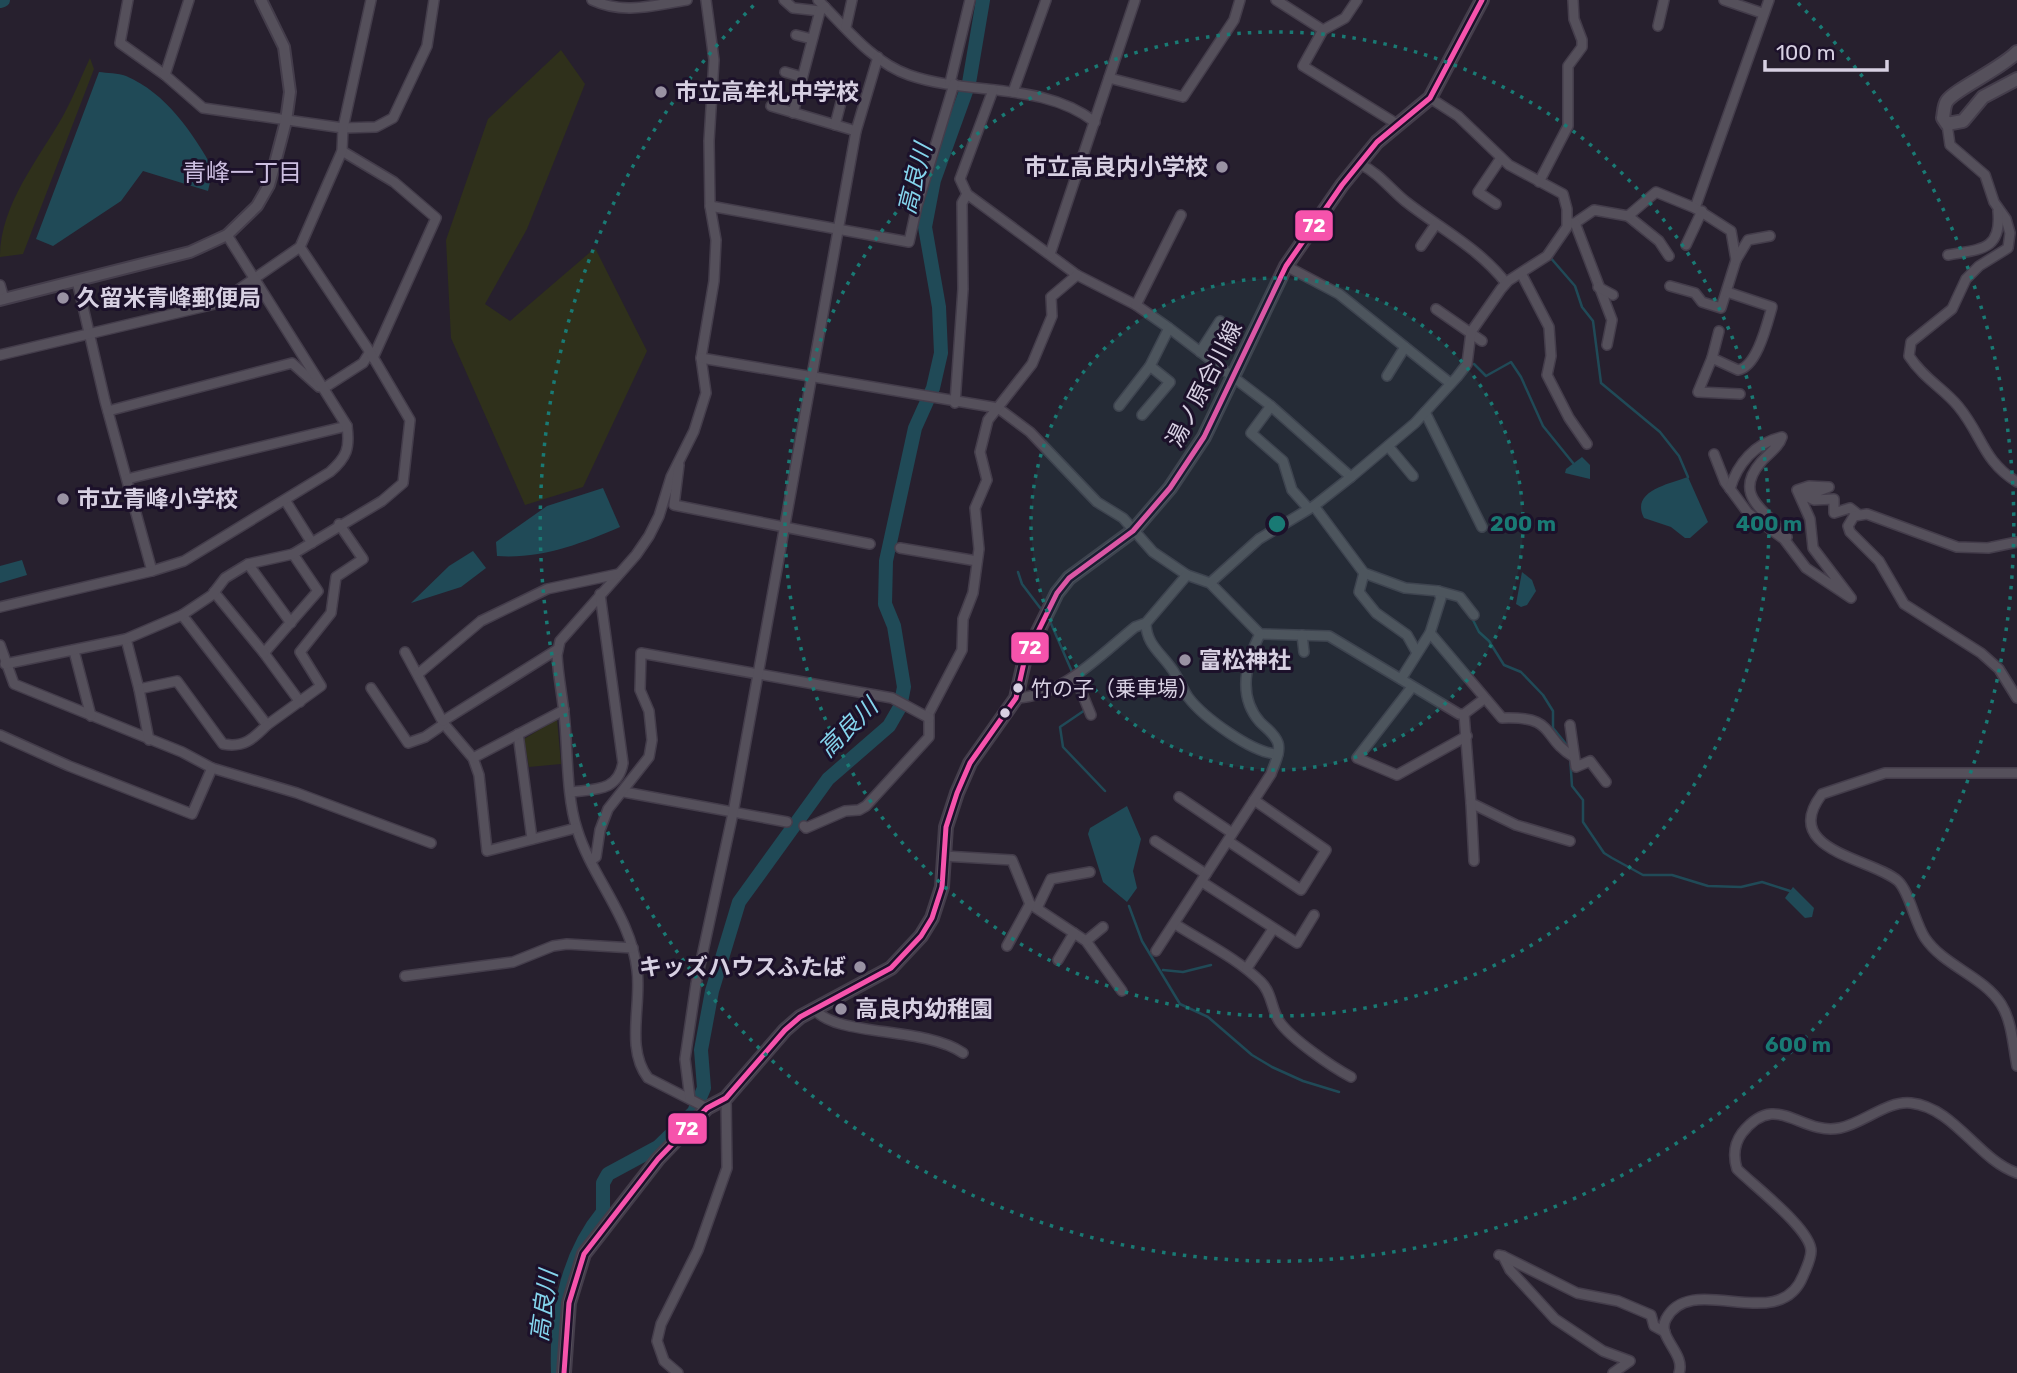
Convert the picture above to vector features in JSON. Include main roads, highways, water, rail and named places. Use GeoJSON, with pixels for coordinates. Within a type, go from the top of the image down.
{"type":"FeatureCollection","features":[{"type":"Feature","properties":{"kind":"main road","name":"湯ノ原合川線"},"geometry":{"type":"LineString","coordinates":[[564,1373],[569,1303],[584,1255],[699,1104],[726,1098],[773,1041],[800,1017],[891,968],[908,954],[932,918],[942,887],[946,827],[970,763],[1016,698],[1025,658],[1057,593],[1069,578],[1133,531],[1153,511],[1200,445],[1286,266],[1342,185],[1377,142],[1430,98],[1482,0]]}},
{"type":"Feature","properties":{"kind":"main road"},"geometry":{"type":"LineString","coordinates":[[2017,52],[1994,72],[1947,101],[1943,117],[1947,124],[1964,121],[1983,97],[2017,79]]}},
{"type":"Feature","properties":{"kind":"water"},"geometry":{"type":"Polygon","coordinates":[[[99,72],[123,75],[140,83],[177,115],[213,169],[208,191],[143,171],[121,201],[53,246],[36,239],[99,72]]]}},
{"type":"Feature","properties":{"kind":"water"},"geometry":{"type":"Polygon","coordinates":[[[1582,457],[1590,465],[1590,479],[1565,473],[1566,469],[1582,457]]]}},
{"type":"Feature","properties":{"kind":"water"},"geometry":{"type":"Polygon","coordinates":[[[1688,477],[1708,522],[1690,538],[1685,538],[1671,527],[1644,518],[1641,509],[1642,501],[1654,490],[1688,477]]]}},
{"type":"Feature","properties":{"kind":"water"},"geometry":{"type":"Polygon","coordinates":[[[603,488],[620,527],[545,553],[497,556],[496,542],[547,506],[603,488]]]}},
{"type":"Feature","properties":{"kind":"water"},"geometry":{"type":"Polygon","coordinates":[[[473,551],[486,568],[461,587],[411,603],[449,566],[473,551]]]}},
{"type":"Feature","properties":{"kind":"water"},"geometry":{"type":"Polygon","coordinates":[[[22,560],[27,575],[0,583],[0,566],[22,560]]]}},
{"type":"Feature","properties":{"kind":"water"},"geometry":{"type":"Polygon","coordinates":[[[1522,572],[1532,580],[1536,591],[1527,605],[1521,607],[1516,604],[1522,572]]]}},
{"type":"Feature","properties":{"kind":"water"},"geometry":{"type":"Polygon","coordinates":[[[1127,806],[1141,839],[1133,871],[1137,888],[1127,902],[1103,882],[1088,834],[1090,828],[1127,806]]]}},
{"type":"Feature","properties":{"kind":"water"},"geometry":{"type":"Polygon","coordinates":[[[1793,887],[1814,908],[1812,917],[1805,918],[1785,898],[1793,887]]]}},
{"type":"Feature","properties":{"kind":"waterway","name":"高良川"},"geometry":{"type":"LineString","coordinates":[[558,1373],[559,1330],[566,1288],[580,1248],[603,1212],[603,1183],[608,1174],[658,1147],[694,1112],[704,1088],[701,1050],[712,991],[739,902],[828,779],[889,726],[900,707],[904,687],[894,626],[885,604],[886,561],[915,428],[933,388],[941,353],[939,307],[925,227],[934,180],[969,83],[983,0]]}},
{"type":"Feature","properties":{"kind":"waterway"},"geometry":{"type":"LineString","coordinates":[[1549,256],[1575,286],[1582,307],[1593,321],[1601,383],[1660,432],[1679,456],[1688,477]]}},
{"type":"Feature","properties":{"kind":"waterway"},"geometry":{"type":"LineString","coordinates":[[1474,364],[1486,376],[1511,362],[1521,377],[1543,426],[1573,463]]}},
{"type":"Feature","properties":{"kind":"waterway"},"geometry":{"type":"LineString","coordinates":[[1018,572],[1022,584],[1041,609]]}},
{"type":"Feature","properties":{"kind":"waterway"},"geometry":{"type":"LineString","coordinates":[[1472,618],[1504,665],[1521,672],[1543,695],[1553,711],[1553,728],[1570,749]]}},
{"type":"Feature","properties":{"kind":"waterway"},"geometry":{"type":"LineString","coordinates":[[1049,619],[1073,674]]}},
{"type":"Feature","properties":{"kind":"waterway"},"geometry":{"type":"LineString","coordinates":[[1085,710],[1060,727],[1063,747],[1105,791]]}},
{"type":"Feature","properties":{"kind":"waterway"},"geometry":{"type":"LineString","coordinates":[[1570,756],[1572,786],[1583,800],[1583,822],[1604,853],[1612,858],[1643,875],[1672,875],[1708,886],[1741,887],[1762,882],[1790,891]]}},
{"type":"Feature","properties":{"kind":"waterway"},"geometry":{"type":"LineString","coordinates":[[1129,906],[1142,941],[1180,1004],[1208,1017],[1252,1055],[1272,1067],[1303,1081],[1339,1092]]}},
{"type":"Feature","properties":{"kind":"waterway"},"geometry":{"type":"LineString","coordinates":[[1163,970],[1183,972],[1211,965]]}},
{"type":"Feature","properties":{"kind":"place","name":"市立高牟礼中学校"},"geometry":{"type":"Point","coordinates":[661,92]}},
{"type":"Feature","properties":{"kind":"place","name":"市立高良内小学校"},"geometry":{"type":"Point","coordinates":[1222,167]}},
{"type":"Feature","properties":{"kind":"place","name":"久留米青峰郵便局"},"geometry":{"type":"Point","coordinates":[63,298]}},
{"type":"Feature","properties":{"kind":"place","name":"市立青峰小学校"},"geometry":{"type":"Point","coordinates":[63,499]}},
{"type":"Feature","properties":{"kind":"place","name":"富松神社"},"geometry":{"type":"Point","coordinates":[1185,660]}},
{"type":"Feature","properties":{"kind":"place","name":"竹の子（乗車場）"},"geometry":{"type":"Point","coordinates":[1018,688]}},
{"type":"Feature","properties":{"kind":"place","name":"キッズハウスふたば"},"geometry":{"type":"Point","coordinates":[860,967]}},
{"type":"Feature","properties":{"kind":"place","name":"高良内幼稚園"},"geometry":{"type":"Point","coordinates":[841,1009]}},
{"type":"Feature","properties":{"kind":"district","name":"青峰一丁目"},"geometry":{"type":"Point","coordinates":[242,173]}}]}
